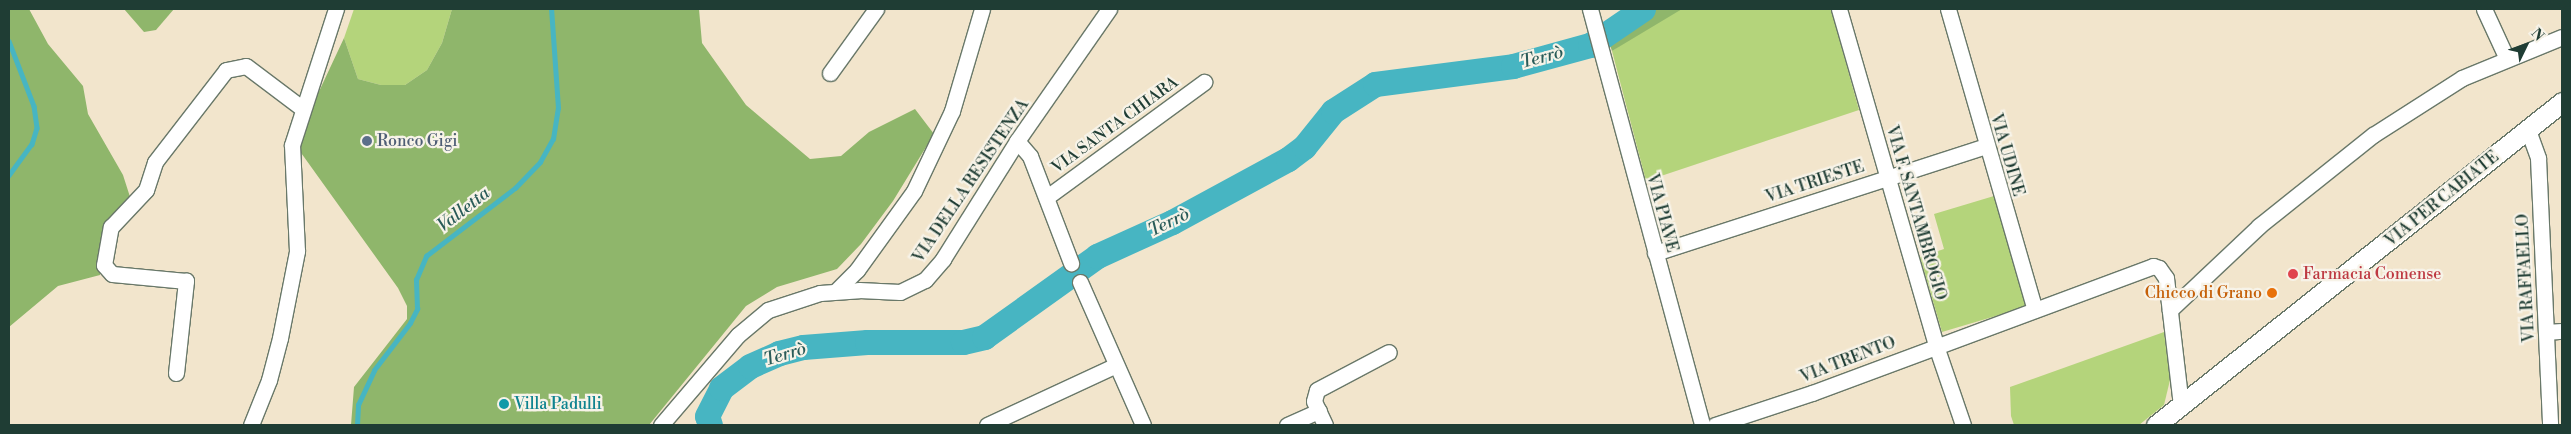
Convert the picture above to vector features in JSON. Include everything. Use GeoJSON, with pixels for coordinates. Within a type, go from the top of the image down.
{"type":"FeatureCollection","features":[{"type":"Feature","properties":{"kind":"street"},"geometry":{"type":"LineString","coordinates":[[251,425],[269,380],[291,287],[297,251],[292,145],[336,9]]}},
{"type":"Feature","properties":{"kind":"street"},"geometry":{"type":"LineString","coordinates":[[830,73],[876,9]]}},
{"type":"Feature","properties":{"kind":"street"},"geometry":{"type":"LineString","coordinates":[[836,290],[857,270],[914,191],[952,111],[982,9]]}},
{"type":"Feature","properties":{"kind":"street","name":"VIA DELLA RESISTENZA"},"geometry":{"type":"LineString","coordinates":[[660,425],[710,366],[758,317],[790,300],[836,290],[900,292],[925,280],[942,259],[1017,141],[1110,9]]}},
{"type":"Feature","properties":{"kind":"street","name":"VIA PIAVE"},"geometry":{"type":"LineString","coordinates":[[1590,9],[1703,425]]}},
{"type":"Feature","properties":{"kind":"street","name":"VIA F. SANTAMBROGIO"},"geometry":{"type":"LineString","coordinates":[[1839,9],[1936,346],[1962,425]]}},
{"type":"Feature","properties":{"kind":"street","name":"VIA UDINE"},"geometry":{"type":"LineString","coordinates":[[1948,9],[1986,146],[2035,310]]}},
{"type":"Feature","properties":{"kind":"street"},"geometry":{"type":"LineString","coordinates":[[2484,9],[2507,59]]}},
{"type":"Feature","properties":{"kind":"street"},"geometry":{"type":"LineString","coordinates":[[2181,406],[2170,310],[2259,226],[2358,146],[2445,87],[2562,37]]}},
{"type":"Feature","properties":{"kind":"street"},"geometry":{"type":"LineString","coordinates":[[176,373],[186,281],[112,274],[104,265],[111,227],[146,190],[156,162],[226,70],[246,66],[303,109]]}},
{"type":"Feature","properties":{"kind":"street","name":"VIA SANTA CHIARA"},"geometry":{"type":"LineString","coordinates":[[1047,197],[1204,82]]}},
{"type":"Feature","properties":{"kind":"street","name":"VIA PER CABIATE"},"geometry":{"type":"LineString","coordinates":[[2156,425],[2562,102]]}},
{"type":"Feature","properties":{"kind":"street","name":"VIA RAFFAELLO"},"geometry":{"type":"LineString","coordinates":[[2528,130],[2538,158],[2550,425]]}},
{"type":"Feature","properties":{"kind":"street"},"geometry":{"type":"LineString","coordinates":[[1017,141],[1028,152],[1071,263]]}},
{"type":"Feature","properties":{"kind":"street","name":"VIA TRIESTE"},"geometry":{"type":"LineString","coordinates":[[1655,253],[1888,176],[1986,146]]}},
{"type":"Feature","properties":{"kind":"street","name":"VIA TRENTO"},"geometry":{"type":"LineString","coordinates":[[1703,425],[1936,346],[2153,266],[2159,268],[2166,278],[2170,310]]}},
{"type":"Feature","properties":{"kind":"street"},"geometry":{"type":"LineString","coordinates":[[1080,282],[1143,425]]}},
{"type":"Feature","properties":{"kind":"street"},"geometry":{"type":"LineString","coordinates":[[2546,332],[2562,331]]}},
{"type":"Feature","properties":{"kind":"street"},"geometry":{"type":"LineString","coordinates":[[1325,425],[1314,401],[1317,390],[1390,352]]}},
{"type":"Feature","properties":{"kind":"street"},"geometry":{"type":"LineString","coordinates":[[986,425],[1116,365]]}},
{"type":"Feature","properties":{"kind":"street"},"geometry":{"type":"LineString","coordinates":[[1287,425],[1319,411]]}},
{"type":"Feature","properties":{"kind":"green space"},"geometry":{"type":"Polygon","coordinates":[[[9,9],[29,9],[48,44],[83,86],[88,114],[123,175],[131,200],[100,253],[100,275],[58,286],[9,327],[9,9]]]}},
{"type":"Feature","properties":{"kind":"green space"},"geometry":{"type":"Polygon","coordinates":[[[124,9],[174,9],[156,30],[144,32],[124,9]]]}},
{"type":"Feature","properties":{"kind":"green space"},"geometry":{"type":"Polygon","coordinates":[[[354,9],[452,9],[442,43],[427,70],[405,85],[381,85],[358,79],[344,38],[354,9]]]}},
{"type":"Feature","properties":{"kind":"green space"},"geometry":{"type":"Polygon","coordinates":[[[452,9],[699,9],[702,43],[746,105],[810,159],[841,156],[869,132],[915,109],[934,134],[893,201],[861,244],[837,269],[777,287],[746,306],[649,425],[351,425],[354,387],[407,319],[407,306],[398,288],[299,150],[315,100],[344,38],[358,79],[381,85],[405,85],[427,70],[442,43],[452,9]]]}},
{"type":"Feature","properties":{"kind":"green space"},"geometry":{"type":"Polygon","coordinates":[[[1651,9],[1682,9],[1612,51],[1607,37],[1651,9]]]}},
{"type":"Feature","properties":{"kind":"green space"},"geometry":{"type":"Polygon","coordinates":[[[1672,9],[1831,9],[1859,110],[1646,181],[1612,51],[1672,9]]]}},
{"type":"Feature","properties":{"kind":"green space"},"geometry":{"type":"Polygon","coordinates":[[[1994,196],[2026,307],[1942,332],[1920,257],[1944,249],[1934,214],[1994,196]]]}},
{"type":"Feature","properties":{"kind":"green space"},"geometry":{"type":"Polygon","coordinates":[[[2164,332],[2170,380],[2164,405],[2139,425],[2014,425],[2011,416],[2010,387],[2164,332]]]}},
{"type":"Feature","properties":{"kind":"waterway","name":"Valletta"},"geometry":{"type":"LineString","coordinates":[[357,425],[358,405],[374,370],[410,323],[417,309],[416,280],[426,256],[515,188],[540,162],[553,139],[558,108],[551,9]]}},
{"type":"Feature","properties":{"kind":"waterway","name":"Terrò"},"geometry":{"type":"LineString","coordinates":[[710,425],[707,416],[721,388],[750,366],[779,353],[803,347],[867,342],[963,342],[984,337],[1097,256],[1172,222],[1288,159],[1304,147],[1333,111],[1375,84],[1513,66],[1590,45],[1643,9]]}},
{"type":"Feature","properties":{"kind":"waterway"},"geometry":{"type":"LineString","coordinates":[[9,41],[34,106],[37,128],[32,144],[9,176]]}},
{"type":"Feature","properties":{"kind":"place","name":"Ronco Gigi"},"geometry":{"type":"Point","coordinates":[367,141]}},
{"type":"Feature","properties":{"kind":"place","name":"Farmacia Comense"},"geometry":{"type":"Point","coordinates":[2293,274]}},
{"type":"Feature","properties":{"kind":"place","name":"Chicco di Grano"},"geometry":{"type":"Point","coordinates":[2272,293]}},
{"type":"Feature","properties":{"kind":"place","name":"Villa Padulli"},"geometry":{"type":"Point","coordinates":[504,404]}}]}
